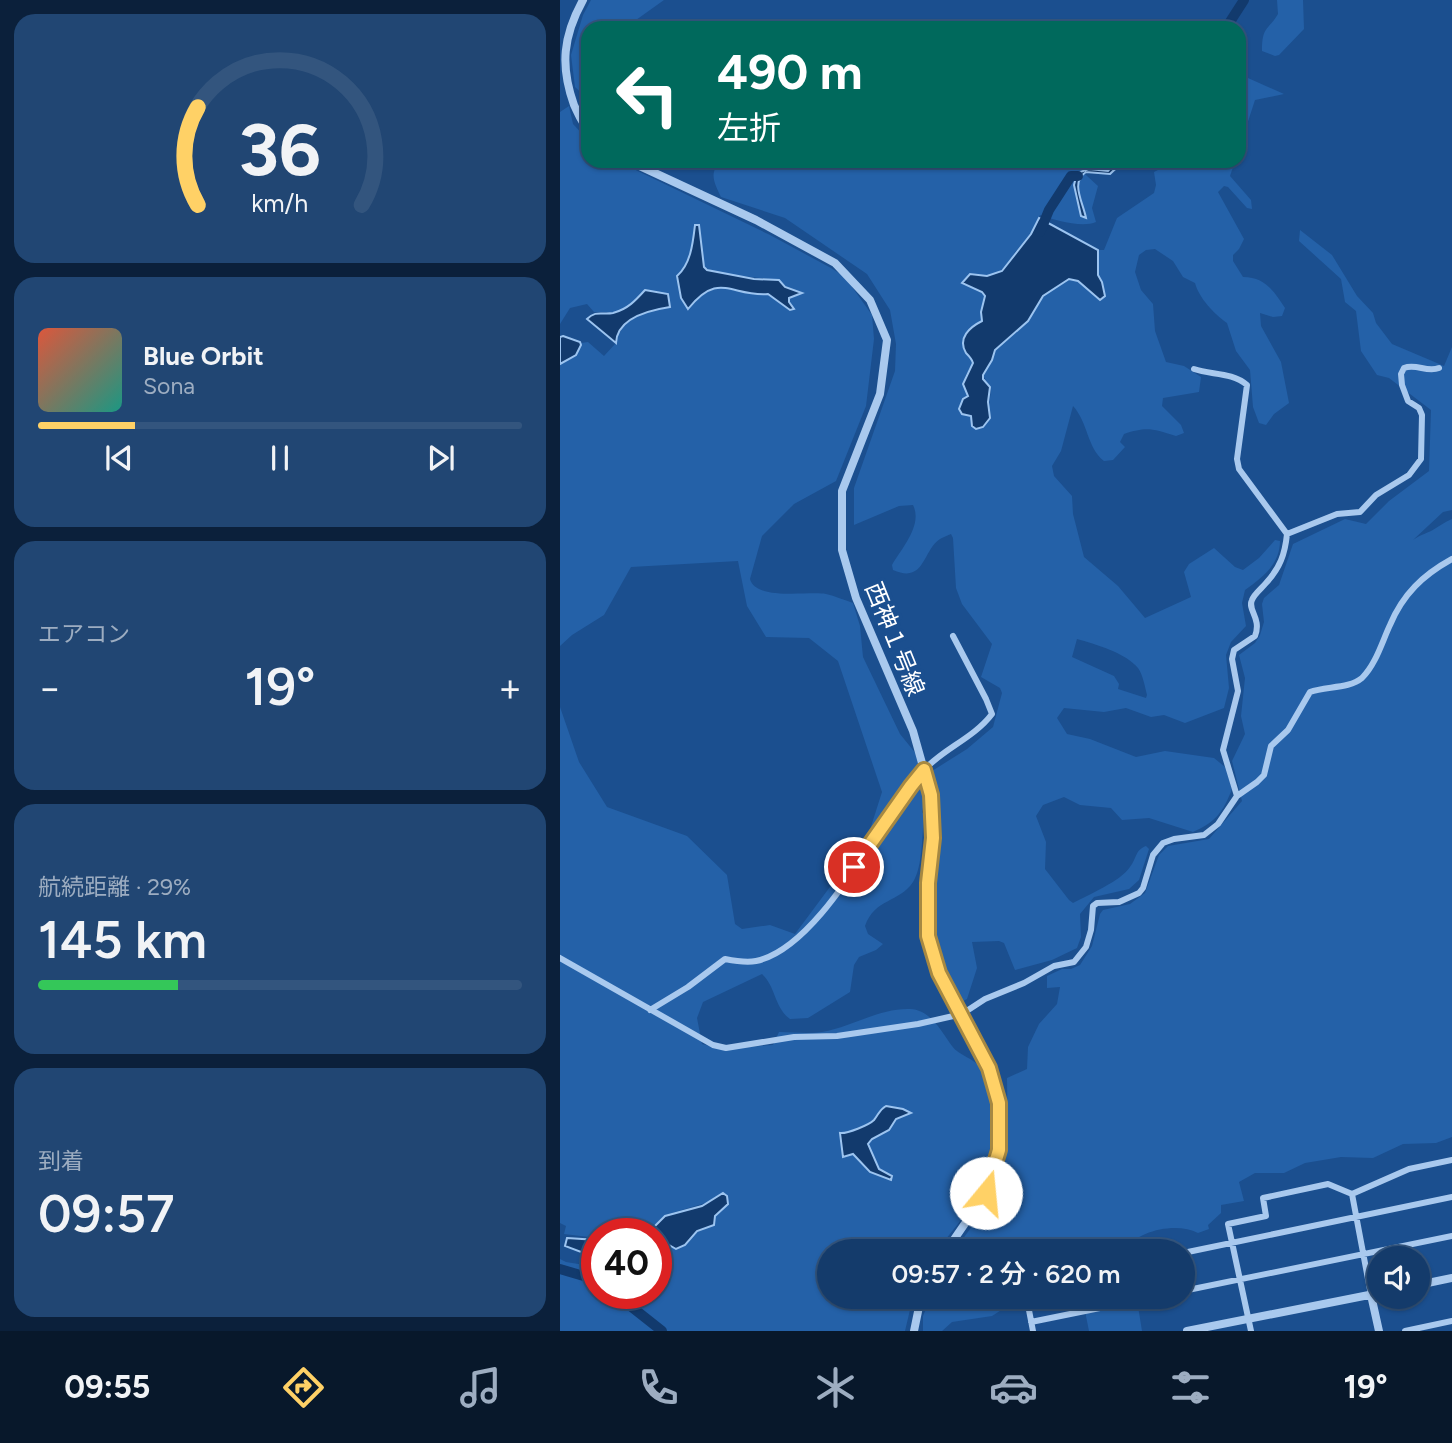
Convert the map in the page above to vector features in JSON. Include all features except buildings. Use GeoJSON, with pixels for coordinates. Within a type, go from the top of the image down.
{"type":"FeatureCollection","features":[{"type":"Feature","properties":{"kind":"street"},"geometry":{"type":"LineString","coordinates":[[581,120],[568,92],[562,59],[570,23],[583,0]]}},
{"type":"Feature","properties":{"kind":"street","name":"西神１号線"},"geometry":{"type":"LineString","coordinates":[[644,168],[756,220],[835,263],[870,300],[887,340],[880,394],[842,491],[842,550],[856,598],[912,732],[931,795],[933,838],[928,883],[928,936],[939,973],[989,1068],[999,1103],[999,1150],[986,1193],[954,1239]]}},
{"type":"Feature","properties":{"kind":"street"},"geometry":{"type":"LineString","coordinates":[[1287,534],[1337,514],[1360,512],[1376,495],[1409,475],[1418,464],[1422,452],[1422,415],[1419,408],[1408,401],[1401,374],[1404,368],[1412,365],[1434,370],[1439,368]]}},
{"type":"Feature","properties":{"kind":"street"},"geometry":{"type":"LineString","coordinates":[[1194,369],[1240,379],[1247,385],[1237,459],[1239,469],[1287,534],[1282,561],[1250,604],[1258,622],[1255,636],[1234,650],[1232,659],[1238,691],[1223,750],[1237,796]]}},
{"type":"Feature","properties":{"kind":"street"},"geometry":{"type":"LineString","coordinates":[[560,958],[713,1045],[726,1048],[794,1037],[862,1032],[962,1014],[985,999],[1024,983],[1054,966],[1074,962],[1086,947],[1093,906],[1097,903],[1129,899],[1139,893],[1156,850],[1163,844],[1174,839],[1208,834],[1237,796],[1264,775],[1271,746],[1288,730],[1310,692],[1360,679],[1381,647],[1389,625],[1408,592],[1423,578],[1452,559]]}},
{"type":"Feature","properties":{"kind":"street"},"geometry":{"type":"LineString","coordinates":[[650,1010],[688,987],[725,959],[756,961],[786,948],[800,938],[825,909],[924,770],[981,728],[992,714],[953,636]]}},
{"type":"Feature","properties":{"kind":"street"},"geometry":{"type":"LineString","coordinates":[[1251,1331],[1228,1224],[1266,1216],[1263,1198],[1328,1184],[1352,1194],[1409,1169],[1452,1160]]}},
{"type":"Feature","properties":{"kind":"street"},"geometry":{"type":"LineString","coordinates":[[1352,1194],[1367,1267]]}},
{"type":"Feature","properties":{"kind":"street"},"geometry":{"type":"LineString","coordinates":[[1195,1251],[1452,1197]]}},
{"type":"Feature","properties":{"kind":"street"},"geometry":{"type":"LineString","coordinates":[[1195,1289],[1452,1236]]}},
{"type":"Feature","properties":{"kind":"street"},"geometry":{"type":"LineString","coordinates":[[1430,1283],[1452,1278]]}},
{"type":"Feature","properties":{"kind":"street"},"geometry":{"type":"LineString","coordinates":[[1188,1331],[1367,1296]]}},
{"type":"Feature","properties":{"kind":"street"},"geometry":{"type":"LineString","coordinates":[[914,1331],[919,1309]]}},
{"type":"Feature","properties":{"kind":"street"},"geometry":{"type":"LineString","coordinates":[[1029,1309],[1033,1331]]}},
{"type":"Feature","properties":{"kind":"street"},"geometry":{"type":"LineString","coordinates":[[1031,1322],[1088,1309]]}},
{"type":"Feature","properties":{"kind":"street"},"geometry":{"type":"LineString","coordinates":[[1376,1309],[1378,1331]]}},
{"type":"Feature","properties":{"kind":"street"},"geometry":{"type":"LineString","coordinates":[[1405,1331],[1452,1321]]}},
{"type":"Feature","properties":{"kind":"shaded area"},"geometry":{"type":"Polygon","coordinates":[[[591,0],[664,0],[636,21],[581,21],[591,0]]]}},
{"type":"Feature","properties":{"kind":"shaded area"},"geometry":{"type":"Polygon","coordinates":[[[1277,0],[1303,0],[1304,29],[1275,56],[1262,51],[1262,43],[1264,33],[1278,14],[1277,0]]]}},
{"type":"Feature","properties":{"kind":"shaded area"},"geometry":{"type":"Polygon","coordinates":[[[581,22],[581,93],[575,87],[571,55],[581,22]]]}},
{"type":"Feature","properties":{"kind":"shaded area"},"geometry":{"type":"Polygon","coordinates":[[[1246,77],[1284,94],[1255,100],[1246,128],[1246,77]]]}},
{"type":"Feature","properties":{"kind":"shaded area"},"geometry":{"type":"Polygon","coordinates":[[[569,106],[573,124],[581,133],[581,168],[631,168],[770,235],[845,277],[872,315],[874,339],[866,406],[836,481],[794,504],[762,536],[750,579],[754,586],[772,593],[818,593],[853,603],[860,626],[863,657],[900,734],[917,755],[926,794],[922,812],[924,815],[919,868],[907,889],[881,905],[869,917],[865,926],[868,934],[883,944],[859,957],[854,965],[850,992],[808,1018],[790,1019],[781,1009],[762,974],[703,1002],[697,1018],[702,1044],[721,1049],[773,1045],[779,1032],[822,1032],[887,1011],[917,1010],[930,1017],[955,1049],[981,1069],[987,1082],[992,1116],[986,1170],[971,1206],[946,1239],[817,1239],[817,1309],[910,1309],[905,1331],[560,1331],[560,1259],[581,1264],[581,1309],[672,1309],[672,1248],[676,1249],[700,1230],[710,1227],[715,1216],[712,1201],[662,1218],[581,1218],[581,1236],[564,1234],[566,1226],[560,1223],[560,707],[579,762],[607,807],[687,836],[727,875],[735,924],[742,929],[770,925],[795,934],[856,848],[868,836],[882,792],[838,661],[809,638],[766,637],[747,606],[738,561],[631,567],[604,615],[560,646],[560,364],[570,359],[581,343],[588,342],[604,356],[616,343],[629,321],[641,312],[670,306],[637,301],[617,312],[594,312],[587,304],[570,308],[560,324],[560,112],[569,106]],[[699,225],[695,226],[694,239],[684,270],[698,298],[716,289],[733,289],[768,294],[790,310],[789,298],[801,293],[785,287],[778,280],[716,273],[704,267],[699,225]]]}},
{"type":"Feature","properties":{"kind":"shaded area"},"geometry":{"type":"Polygon","coordinates":[[[1078,168],[1098,186],[1092,208],[1096,222],[1076,224],[1040,215],[1031,234],[1005,268],[989,276],[972,274],[963,284],[977,289],[985,296],[983,320],[974,325],[965,352],[973,363],[965,377],[968,393],[964,415],[971,416],[978,429],[987,422],[991,390],[983,375],[995,350],[1028,321],[1043,296],[1069,279],[1078,281],[1100,300],[1105,293],[1098,275],[1098,250],[1104,250],[1117,218],[1154,193],[1154,172],[1162,168],[1233,168],[1230,176],[1251,200],[1252,209],[1247,208],[1228,187],[1224,186],[1218,192],[1244,239],[1233,255],[1233,261],[1243,277],[1263,282],[1285,308],[1282,316],[1273,317],[1260,313],[1261,326],[1281,362],[1289,403],[1274,414],[1266,425],[1259,423],[1253,407],[1250,370],[1236,351],[1227,323],[1208,305],[1195,283],[1183,277],[1173,261],[1155,249],[1146,250],[1139,255],[1135,272],[1141,290],[1153,304],[1155,331],[1166,362],[1184,366],[1201,377],[1199,392],[1163,398],[1162,406],[1181,425],[1184,433],[1176,436],[1144,429],[1124,434],[1120,442],[1125,447],[1113,460],[1104,461],[1094,449],[1073,406],[1061,451],[1052,466],[1054,476],[1072,496],[1073,514],[1084,557],[1118,586],[1145,618],[1191,597],[1184,572],[1189,564],[1214,548],[1235,567],[1243,570],[1259,558],[1275,540],[1280,541],[1274,563],[1245,590],[1242,603],[1246,626],[1231,642],[1226,655],[1229,688],[1224,708],[1185,723],[1164,715],[1151,717],[1126,708],[1104,712],[1064,708],[1057,718],[1067,734],[1090,739],[1136,757],[1165,751],[1214,758],[1225,767],[1232,789],[1229,797],[1213,820],[1193,832],[1149,818],[1122,820],[1111,808],[1080,805],[1064,797],[1043,805],[1036,816],[1046,842],[1045,869],[1069,900],[1073,903],[1119,877],[1146,846],[1149,849],[1139,880],[1129,889],[1094,897],[1080,914],[1081,937],[1077,948],[1052,960],[1015,970],[1004,943],[972,942],[977,968],[967,999],[963,1001],[959,1000],[948,976],[935,934],[940,823],[932,771],[967,749],[993,727],[1002,693],[1000,688],[981,677],[992,644],[962,604],[956,588],[951,534],[934,544],[917,570],[903,573],[893,570],[892,565],[913,528],[913,505],[899,506],[854,525],[854,488],[895,371],[896,344],[890,310],[867,274],[785,218],[721,197],[714,178],[715,170],[1078,168]],[[1077,639],[1072,657],[1114,676],[1119,684],[1118,689],[1146,698],[1138,668],[1110,650],[1077,639]]]}},
{"type":"Feature","properties":{"kind":"shaded area"},"geometry":{"type":"Polygon","coordinates":[[[1117,168],[1110,174],[1086,172],[1081,176],[1078,187],[1086,218],[1081,216],[1074,185],[1077,173],[1089,169],[1108,171],[1117,168]]]}},
{"type":"Feature","properties":{"kind":"shaded area"},"geometry":{"type":"Polygon","coordinates":[[[1039,218],[1098,250],[1098,275],[1105,296],[1100,300],[1078,281],[1069,279],[1043,296],[1028,321],[995,350],[983,375],[990,387],[990,418],[983,427],[976,429],[972,426],[971,416],[962,414],[959,409],[963,399],[968,396],[963,384],[973,363],[963,343],[969,330],[982,321],[985,296],[962,283],[970,274],[987,276],[1002,271],[1031,234],[1039,218]]]}},
{"type":"Feature","properties":{"kind":"shaded area"},"geometry":{"type":"Polygon","coordinates":[[[695,225],[699,225],[704,267],[707,270],[754,279],[779,280],[785,287],[802,293],[789,298],[794,309],[790,310],[768,294],[717,288],[699,297],[688,309],[681,298],[677,276],[688,259],[695,225]]]}},
{"type":"Feature","properties":{"kind":"shaded area"},"geometry":{"type":"Polygon","coordinates":[[[1300,230],[1332,255],[1357,296],[1373,313],[1376,323],[1392,344],[1444,366],[1452,347],[1452,510],[1443,512],[1413,540],[1452,519],[1452,1137],[1436,1143],[1403,1144],[1373,1158],[1341,1157],[1305,1163],[1284,1173],[1255,1173],[1239,1182],[1244,1201],[1221,1205],[1221,1213],[1208,1225],[1209,1229],[1198,1233],[1169,1228],[1137,1239],[963,1239],[989,1203],[1008,1147],[1007,1078],[1027,1069],[1028,1047],[1039,1024],[1057,1004],[1060,987],[1047,988],[1047,976],[1080,965],[1092,946],[1100,914],[1103,910],[1130,904],[1145,893],[1159,855],[1168,846],[1209,839],[1242,801],[1232,761],[1245,734],[1241,716],[1245,678],[1239,655],[1255,643],[1260,635],[1264,622],[1264,598],[1279,585],[1293,544],[1345,519],[1366,524],[1389,501],[1429,471],[1431,410],[1389,378],[1377,375],[1361,351],[1356,311],[1345,302],[1341,279],[1299,241],[1300,230]]]}},
{"type":"Feature","properties":{"kind":"shaded area"},"geometry":{"type":"Polygon","coordinates":[[[645,290],[668,294],[670,307],[644,313],[628,321],[618,334],[616,343],[587,319],[596,314],[613,313],[623,309],[645,290]]]}},
{"type":"Feature","properties":{"kind":"shaded area"},"geometry":{"type":"Polygon","coordinates":[[[560,337],[580,342],[581,345],[576,355],[560,364],[560,337]]]}},
{"type":"Feature","properties":{"kind":"shaded area"},"geometry":{"type":"Polygon","coordinates":[[[886,1106],[911,1113],[896,1119],[889,1130],[868,1144],[879,1169],[892,1176],[891,1180],[870,1172],[853,1154],[843,1157],[840,1133],[863,1127],[874,1120],[886,1106]]]}},
{"type":"Feature","properties":{"kind":"shaded area"},"geometry":{"type":"Polygon","coordinates":[[[723,1193],[727,1196],[728,1204],[715,1216],[714,1225],[697,1231],[685,1245],[676,1249],[672,1247],[672,1218],[663,1218],[702,1206],[723,1193]]]}},
{"type":"Feature","properties":{"kind":"shaded area"},"geometry":{"type":"Polygon","coordinates":[[[567,1238],[581,1239],[581,1252],[565,1246],[567,1238]]]}},
{"type":"Feature","properties":{"kind":"shaded area"},"geometry":{"type":"Polygon","coordinates":[[[926,1309],[1003,1309],[992,1316],[952,1322],[942,1331],[923,1331],[926,1309]]]}},
{"type":"Feature","properties":{"kind":"shaded area"},"geometry":{"type":"Polygon","coordinates":[[[1138,1309],[1142,1331],[1089,1331],[1085,1311],[1138,1309]]]}},
{"type":"Feature","properties":{"kind":"waterway"},"geometry":{"type":"LineString","coordinates":[[1230,21],[1244,0]]}},
{"type":"Feature","properties":{"kind":"waterway"},"geometry":{"type":"LineString","coordinates":[[1040,232],[1049,210],[1071,176],[1078,176]]}},
{"type":"Feature","properties":{"kind":"waterway"},"geometry":{"type":"LineString","coordinates":[[560,1269],[581,1275]]}},
{"type":"Feature","properties":{"kind":"waterway"},"geometry":{"type":"LineString","coordinates":[[634,1309],[662,1331]]}},
{"type":"Feature","properties":{"kind":"route"},"geometry":{"type":"LineString","coordinates":[[854,867],[924,770],[931,795],[933,838],[928,883],[928,936],[939,973],[989,1068],[999,1103],[999,1150],[986,1193]]}}]}
